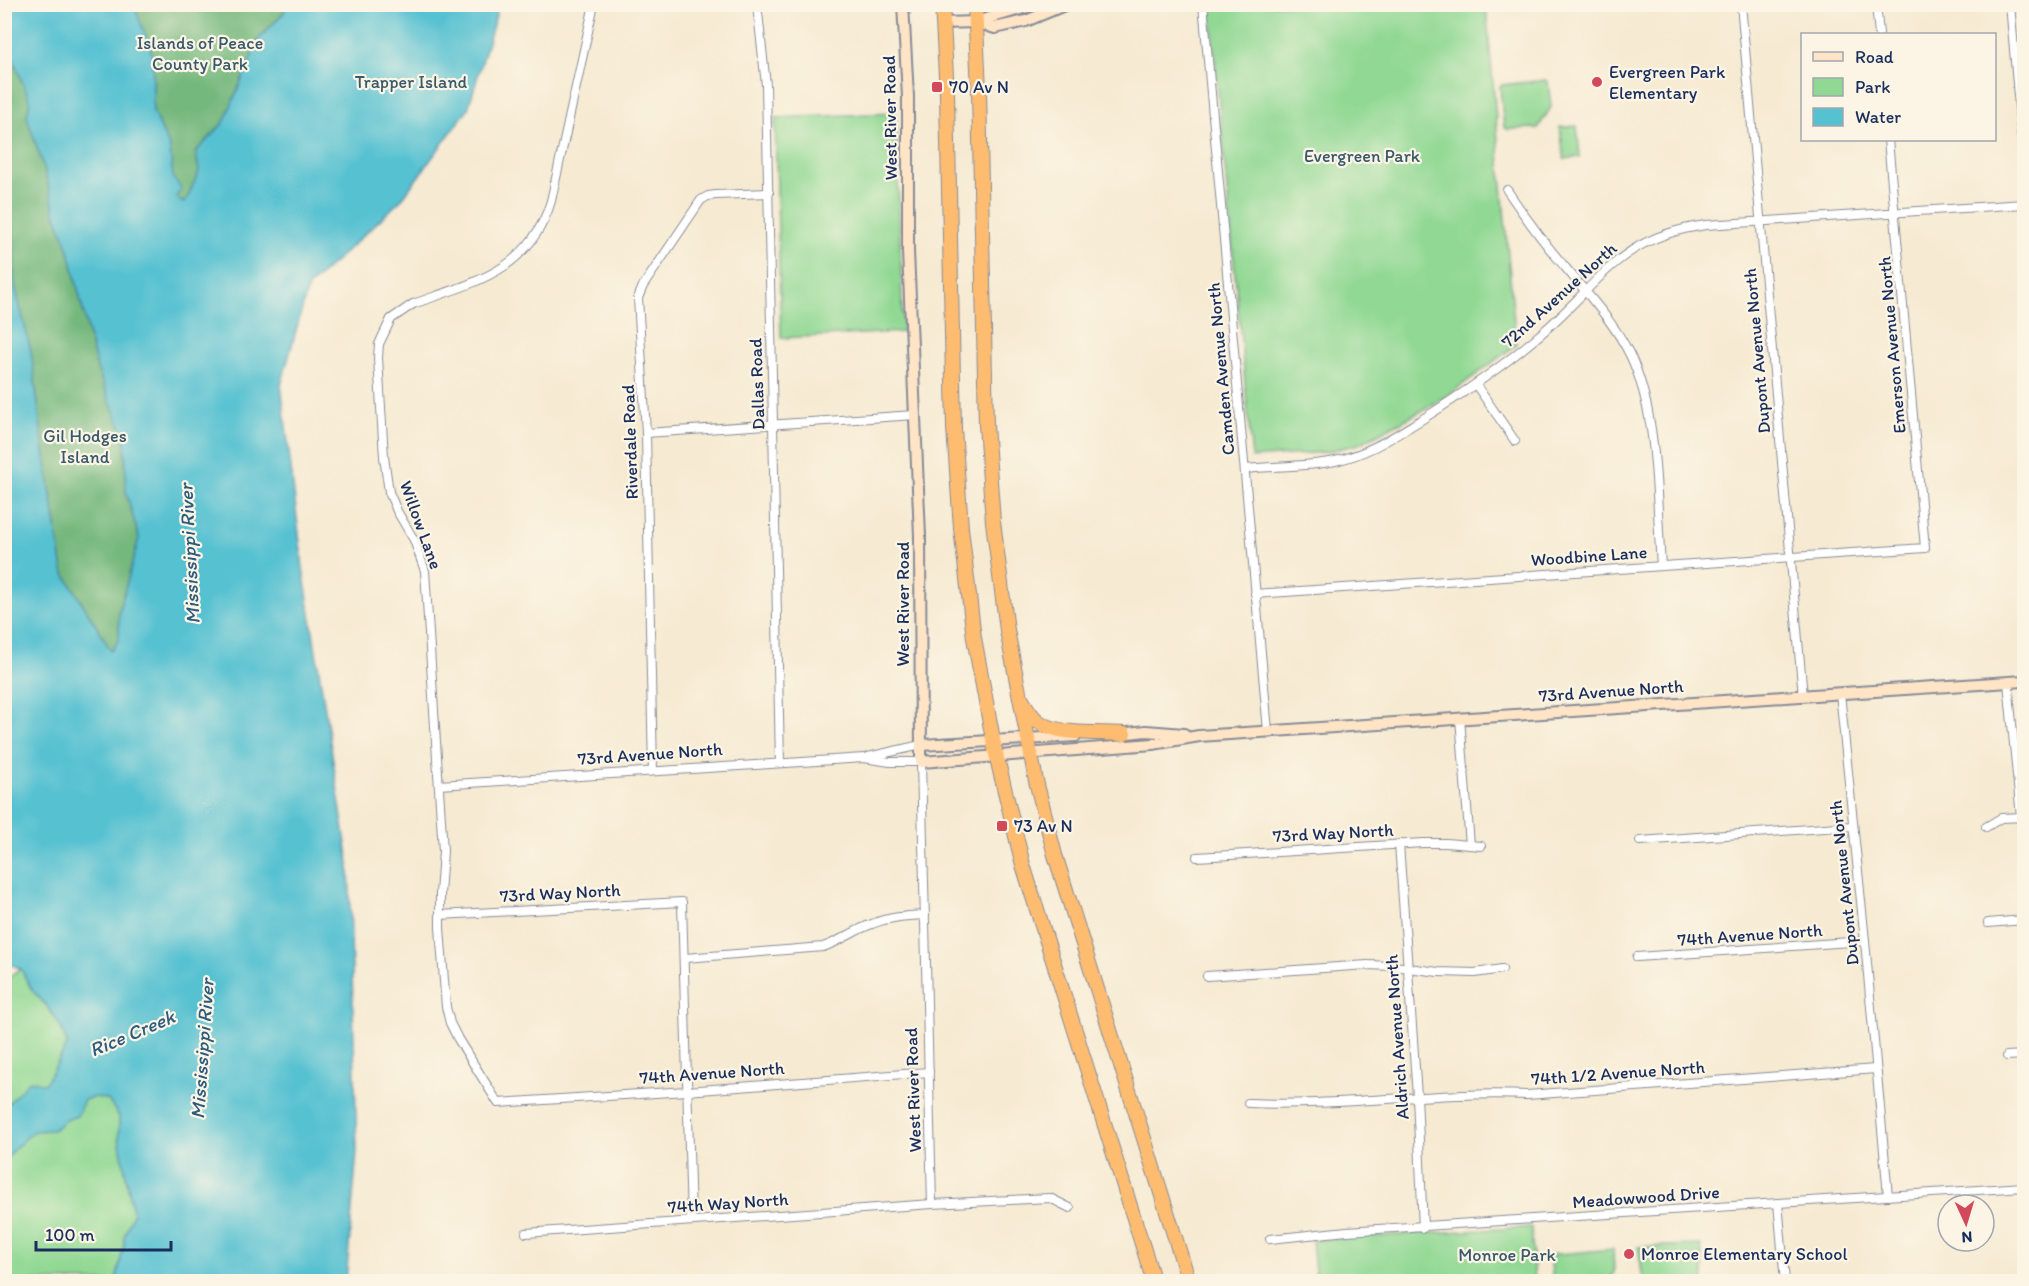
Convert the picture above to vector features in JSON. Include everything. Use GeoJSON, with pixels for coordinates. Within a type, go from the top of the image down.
{"type":"FeatureCollection","features":[{"type":"Feature","properties":{"kind":"highway"},"geometry":{"type":"LineString","coordinates":[[942,4],[947,94],[951,382],[959,505],[974,638],[993,741],[1023,865],[1154,1281]]}},
{"type":"Feature","properties":{"kind":"highway"},"geometry":{"type":"LineString","coordinates":[[975,4],[980,91],[986,425],[996,546],[1007,630],[1027,739],[1055,855],[1189,1281]]}},
{"type":"Feature","properties":{"kind":"highway"},"geometry":{"type":"LineString","coordinates":[[1018,694],[1033,717],[1048,726],[1075,731],[1124,734]]}},
{"type":"Feature","properties":{"kind":"street","name":"Willow Lane"},"geometry":{"type":"LineString","coordinates":[[498,1103],[450,1023],[444,990],[440,915],[443,859],[425,571],[414,540],[389,492],[383,448],[379,344],[391,319],[402,310],[497,272],[512,262],[537,234],[546,219],[551,201],[594,4]]}},
{"type":"Feature","properties":{"kind":"street","name":"Dallas Road"},"geometry":{"type":"LineString","coordinates":[[757,4],[766,85],[780,763]]}},
{"type":"Feature","properties":{"kind":"street","name":"West River Road"},"geometry":{"type":"LineString","coordinates":[[903,4],[908,97],[908,228],[920,536],[921,762],[932,1204]]}},
{"type":"Feature","properties":{"kind":"street"},"geometry":{"type":"LineString","coordinates":[[943,23],[976,22],[1037,4]]}},
{"type":"Feature","properties":{"kind":"street"},"geometry":{"type":"LineString","coordinates":[[976,22],[995,28],[1026,21],[1067,4]]}},
{"type":"Feature","properties":{"kind":"street","name":"Camden Avenue North"},"geometry":{"type":"LineString","coordinates":[[1203,4],[1268,731]]}},
{"type":"Feature","properties":{"kind":"street","name":"Dupont Avenue North"},"geometry":{"type":"LineString","coordinates":[[1741,4],[1803,696]]}},
{"type":"Feature","properties":{"kind":"street"},"geometry":{"type":"LineString","coordinates":[[1876,4],[1879,33]]}},
{"type":"Feature","properties":{"kind":"street"},"geometry":{"type":"LineString","coordinates":[[2010,4],[2025,164]]}},
{"type":"Feature","properties":{"kind":"street","name":"Emerson Avenue North"},"geometry":{"type":"LineString","coordinates":[[1888,141],[1925,548]]}},
{"type":"Feature","properties":{"kind":"street"},"geometry":{"type":"LineString","coordinates":[[1507,190],[1536,232],[1616,331],[1641,381],[1648,409],[1661,566]]}},
{"type":"Feature","properties":{"kind":"street","name":"Riverdale Road"},"geometry":{"type":"LineString","coordinates":[[653,771],[646,433],[638,298],[643,286],[701,200],[716,195],[769,193]]}},
{"type":"Feature","properties":{"kind":"street","name":"72nd Avenue North"},"geometry":{"type":"LineString","coordinates":[[1245,469],[1325,462],[1356,455],[1377,447],[1476,385],[1519,353],[1546,330],[1619,258],[1660,235],[1683,228],[1706,225],[2025,204]]}},
{"type":"Feature","properties":{"kind":"street"},"geometry":{"type":"LineString","coordinates":[[1476,385],[1515,441]]}},
{"type":"Feature","properties":{"kind":"street"},"geometry":{"type":"LineString","coordinates":[[646,433],[915,415]]}},
{"type":"Feature","properties":{"kind":"street","name":"Woodbine Lane"},"geometry":{"type":"LineString","coordinates":[[1255,594],[1925,548]]}},
{"type":"Feature","properties":{"kind":"street","name":"73rd Avenue North"},"geometry":{"type":"LineString","coordinates":[[864,758],[890,762],[921,762],[1031,755],[1154,744],[1199,736],[2025,681]]}},
{"type":"Feature","properties":{"kind":"street"},"geometry":{"type":"LineString","coordinates":[[1986,827],[2001,818],[2023,817],[2008,682]]}},
{"type":"Feature","properties":{"kind":"street","name":"Dupont Avenue North"},"geometry":{"type":"LineString","coordinates":[[1840,693],[1888,1196]]}},
{"type":"Feature","properties":{"kind":"street"},"geometry":{"type":"LineString","coordinates":[[1460,718],[1470,845]]}},
{"type":"Feature","properties":{"kind":"street","name":"73rd Avenue North"},"geometry":{"type":"LineString","coordinates":[[439,785],[864,758],[921,745],[1160,731],[1199,736]]}},
{"type":"Feature","properties":{"kind":"street"},"geometry":{"type":"LineString","coordinates":[[1640,841],[1853,826]]}},
{"type":"Feature","properties":{"kind":"street","name":"73rd Way North"},"geometry":{"type":"LineString","coordinates":[[1197,857],[1399,844],[1446,843],[1481,846]]}},
{"type":"Feature","properties":{"kind":"street","name":"Aldrich Avenue North"},"geometry":{"type":"LineString","coordinates":[[1399,844],[1418,1096],[1423,1228]]}},
{"type":"Feature","properties":{"kind":"street","name":"73rd Way North"},"geometry":{"type":"LineString","coordinates":[[440,915],[682,902],[685,958]]}},
{"type":"Feature","properties":{"kind":"street"},"geometry":{"type":"LineString","coordinates":[[691,1220],[685,958],[823,947],[838,942],[869,925],[888,919],[925,915]]}},
{"type":"Feature","properties":{"kind":"street"},"geometry":{"type":"LineString","coordinates":[[1988,922],[2025,920]]}},
{"type":"Feature","properties":{"kind":"street","name":"74th Avenue North"},"geometry":{"type":"LineString","coordinates":[[1637,957],[1865,941]]}},
{"type":"Feature","properties":{"kind":"street"},"geometry":{"type":"LineString","coordinates":[[1206,976],[1367,965],[1407,967],[1438,972],[1475,973],[1502,969]]}},
{"type":"Feature","properties":{"kind":"street"},"geometry":{"type":"LineString","coordinates":[[2007,1056],[2025,1055]]}},
{"type":"Feature","properties":{"kind":"street","name":"74th 1/2 Avenue North"},"geometry":{"type":"LineString","coordinates":[[1248,1103],[1363,1100],[1481,1093],[1527,1095],[1876,1069]]}},
{"type":"Feature","properties":{"kind":"street","name":"74th Avenue North"},"geometry":{"type":"LineString","coordinates":[[498,1103],[929,1072]]}},
{"type":"Feature","properties":{"kind":"street","name":"Meadowwood Drive"},"geometry":{"type":"LineString","coordinates":[[1270,1239],[1347,1231],[1423,1228],[2025,1187]]}},
{"type":"Feature","properties":{"kind":"street","name":"74th Way North"},"geometry":{"type":"LineString","coordinates":[[526,1233],[691,1220],[1050,1198],[1070,1208]]}},
{"type":"Feature","properties":{"kind":"street"},"geometry":{"type":"LineString","coordinates":[[1778,1203],[1785,1281]]}},
{"type":"Feature","properties":{"kind":"green space","name":"Islands of Peace County Park"},"geometry":{"type":"Polygon","coordinates":[[[134,5],[286,5],[284,12],[259,39],[224,122],[196,152],[199,171],[183,203],[177,198],[170,148],[153,112],[153,72],[134,5]]]}},
{"type":"Feature","properties":{"kind":"green space","name":"Evergreen Park"},"geometry":{"type":"Polygon","coordinates":[[[1210,5],[1486,5],[1516,345],[1429,407],[1359,444],[1326,452],[1252,458],[1210,5]]]}},
{"type":"Feature","properties":{"kind":"green space","name":"Gil Hodges Island"},"geometry":{"type":"Polygon","coordinates":[[[4,46],[8,46],[30,101],[27,117],[44,168],[55,213],[68,247],[96,365],[125,435],[126,492],[139,538],[119,612],[119,640],[111,651],[63,571],[31,351],[14,282],[14,243],[6,191],[4,46]]]}},
{"type":"Feature","properties":{"kind":"green space"},"geometry":{"type":"Polygon","coordinates":[[[1546,80],[1551,107],[1538,128],[1507,129],[1504,127],[1500,87],[1546,80]]]}},
{"type":"Feature","properties":{"kind":"green space"},"geometry":{"type":"Polygon","coordinates":[[[896,113],[903,332],[781,338],[775,118],[896,113]]]}},
{"type":"Feature","properties":{"kind":"green space"},"geometry":{"type":"Polygon","coordinates":[[[1577,126],[1580,157],[1564,159],[1560,127],[1577,126]]]}},
{"type":"Feature","properties":{"kind":"green space"},"geometry":{"type":"Polygon","coordinates":[[[21,969],[32,990],[59,1023],[68,1045],[56,1064],[96,1097],[108,1100],[119,1116],[119,1138],[133,1213],[124,1237],[116,1281],[5,1281],[4,979],[21,969]]]}},
{"type":"Feature","properties":{"kind":"green space","name":"Monroe Park"},"geometry":{"type":"Polygon","coordinates":[[[1531,1227],[1535,1281],[1316,1281],[1312,1240],[1531,1227]]]}},
{"type":"Feature","properties":{"kind":"green space"},"geometry":{"type":"Polygon","coordinates":[[[1701,1245],[1704,1281],[1645,1282],[1643,1279],[1638,1247],[1701,1245]]]}},
{"type":"Feature","properties":{"kind":"green space"},"geometry":{"type":"Polygon","coordinates":[[[1613,1249],[1614,1272],[1611,1281],[1553,1281],[1550,1255],[1613,1249]]]}},
{"type":"Feature","properties":{"kind":"water"},"geometry":{"type":"Polygon","coordinates":[[[5,4],[134,5],[151,50],[153,112],[170,148],[173,178],[182,189],[177,198],[183,203],[199,171],[196,152],[224,122],[259,39],[284,12],[286,5],[499,5],[468,109],[401,200],[308,287],[281,385],[303,568],[349,863],[357,1151],[346,1281],[116,1281],[124,1237],[133,1213],[119,1138],[119,1116],[108,1100],[96,1097],[84,1100],[77,1116],[64,1121],[53,1130],[34,1131],[13,1150],[5,1162],[5,1107],[30,1080],[45,1084],[68,1044],[59,1023],[32,990],[21,969],[10,964],[5,955],[5,105],[6,191],[14,243],[14,282],[31,351],[63,571],[111,651],[119,640],[119,612],[139,538],[126,492],[125,435],[96,365],[68,247],[55,213],[44,168],[27,117],[30,101],[8,46],[5,46],[5,4]]]}},
{"type":"Feature","properties":{"kind":"place","name":"Evergreen Park Elementary"},"geometry":{"type":"Point","coordinates":[1597,82]}},
{"type":"Feature","properties":{"kind":"place","name":"70 Av N"},"geometry":{"type":"Point","coordinates":[937,87]}},
{"type":"Feature","properties":{"kind":"place","name":"73 Av N"},"geometry":{"type":"Point","coordinates":[1002,826]}},
{"type":"Feature","properties":{"kind":"place","name":"Monroe Elementary School"},"geometry":{"type":"Point","coordinates":[1629,1254]}},
{"type":"Feature","properties":{"kind":"park label","name":"Trapper Island"},"geometry":{"type":"Point","coordinates":[411,82]}},
{"type":"Feature","properties":{"kind":"water label","name":"Mississippi River"},"geometry":{"type":"Point","coordinates":[189,554]}},
{"type":"Feature","properties":{"kind":"water label","name":"Rice Creek"},"geometry":{"type":"Point","coordinates":[132,1033]}},
{"type":"Feature","properties":{"kind":"water label","name":"Mississippi River"},"geometry":{"type":"Point","coordinates":[202,1049]}}]}
